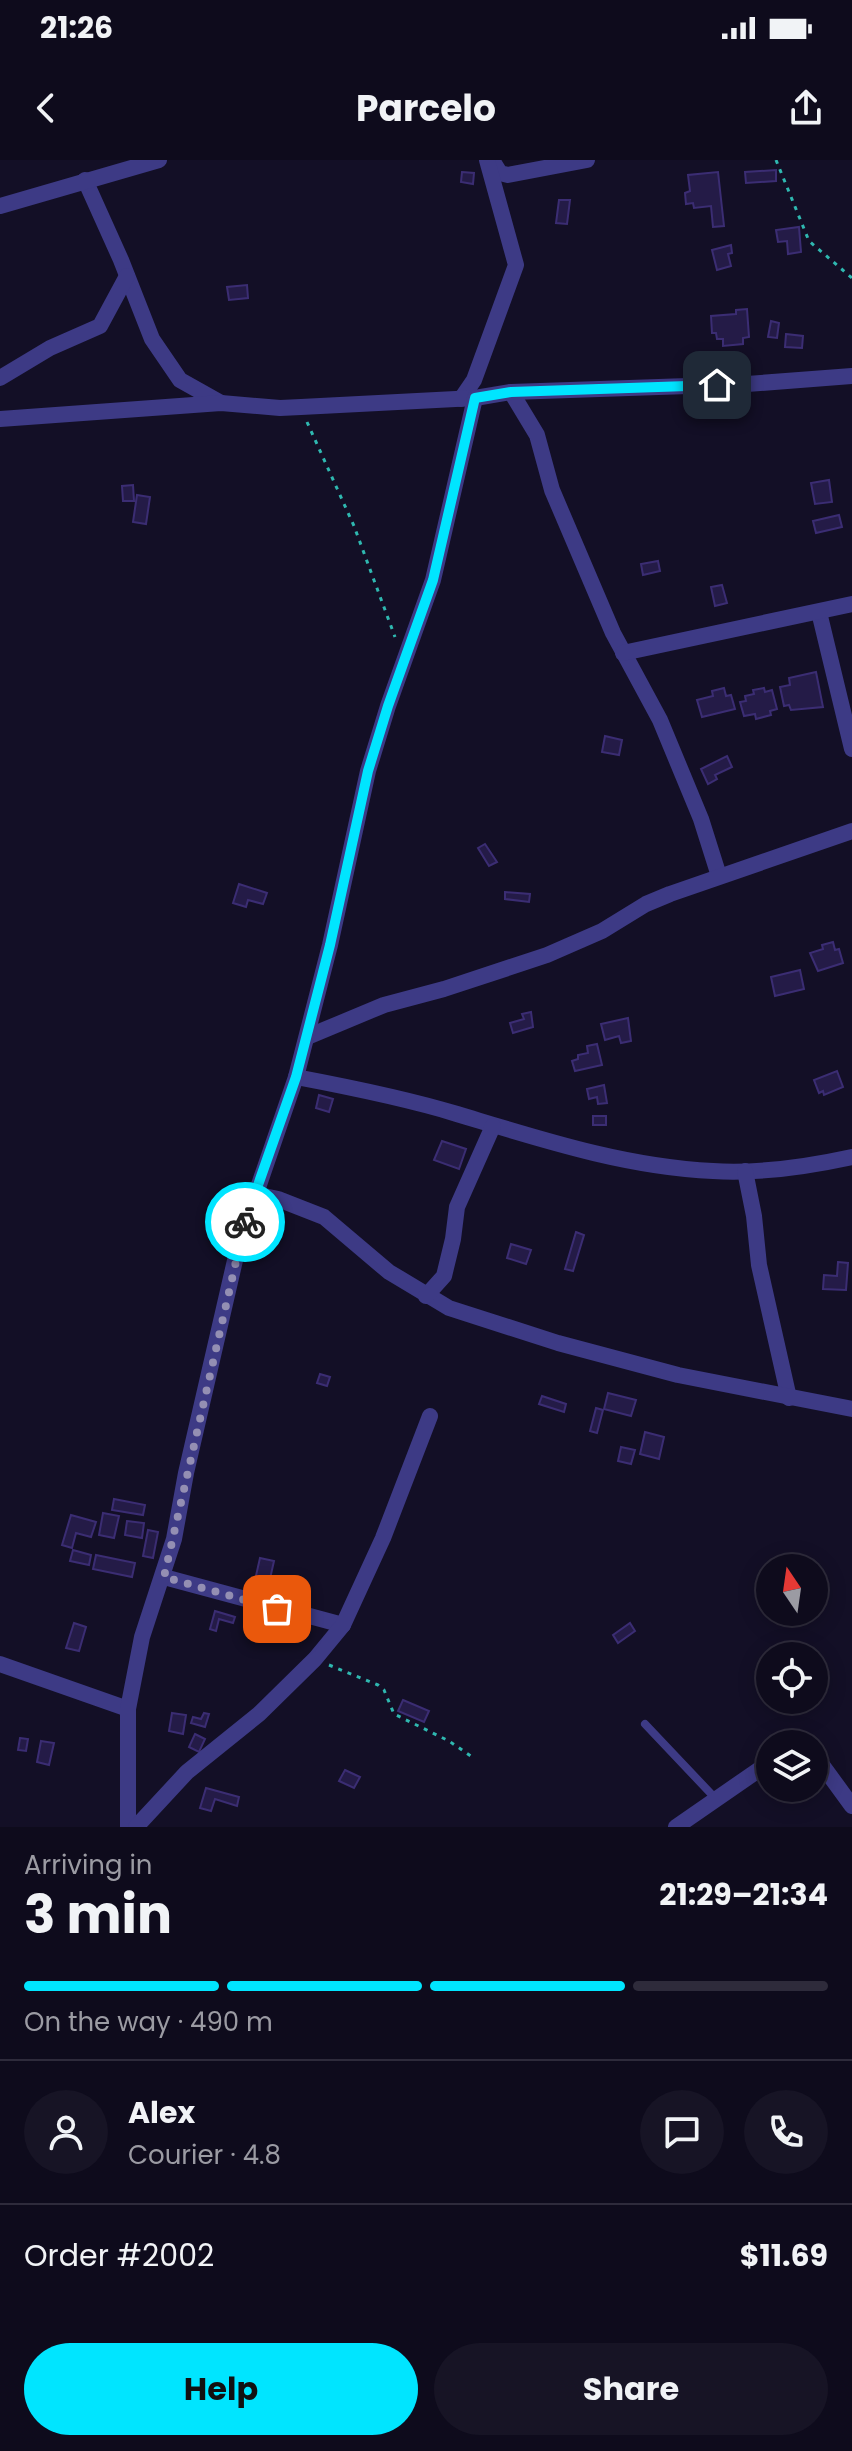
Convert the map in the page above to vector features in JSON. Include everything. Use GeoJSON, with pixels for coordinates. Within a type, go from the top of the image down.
{"type":"FeatureCollection","features":[{"type":"Feature","properties":{"kind":"street"},"geometry":{"type":"LineString","coordinates":[[0,206],[159,160]]}},
{"type":"Feature","properties":{"kind":"street"},"geometry":{"type":"LineString","coordinates":[[490,160],[500,173],[508,175],[587,160]]}},
{"type":"Feature","properties":{"kind":"street"},"geometry":{"type":"LineString","coordinates":[[128,1827],[128,1709],[142,1637],[164,1577],[239,1243],[307,1037],[368,771],[433,580],[468,398],[516,265],[490,160]]}},
{"type":"Feature","properties":{"kind":"street"},"geometry":{"type":"LineString","coordinates":[[85,180],[152,339],[180,380],[221,403]]}},
{"type":"Feature","properties":{"kind":"street"},"geometry":{"type":"LineString","coordinates":[[0,378],[50,348],[100,326],[127,276]]}},
{"type":"Feature","properties":{"kind":"street"},"geometry":{"type":"LineString","coordinates":[[0,419],[221,403],[301,407],[468,398],[511,392],[747,384],[852,376]]}},
{"type":"Feature","properties":{"kind":"street"},"geometry":{"type":"LineString","coordinates":[[511,392],[537,435],[552,490],[623,653],[660,720],[701,819],[719,876]]}},
{"type":"Feature","properties":{"kind":"street"},"geometry":{"type":"LineString","coordinates":[[623,653],[852,604]]}},
{"type":"Feature","properties":{"kind":"street"},"geometry":{"type":"LineString","coordinates":[[819,612],[852,749]]}},
{"type":"Feature","properties":{"kind":"street"},"geometry":{"type":"LineString","coordinates":[[307,1037],[384,1005],[547,955],[602,931],[646,904],[852,831]]}},
{"type":"Feature","properties":{"kind":"street"},"geometry":{"type":"LineString","coordinates":[[296,1077],[454,1113],[574,1149],[640,1163],[712,1171],[745,1171],[798,1169],[852,1157]]}},
{"type":"Feature","properties":{"kind":"street"},"geometry":{"type":"LineString","coordinates":[[426,1296],[444,1276],[457,1207],[493,1126]]}},
{"type":"Feature","properties":{"kind":"street"},"geometry":{"type":"LineString","coordinates":[[745,1171],[759,1265],[789,1398]]}},
{"type":"Feature","properties":{"kind":"street"},"geometry":{"type":"LineString","coordinates":[[255,1194],[296,1205],[324,1217],[389,1272],[449,1308],[558,1343],[678,1375],[852,1409]]}},
{"type":"Feature","properties":{"kind":"street"},"geometry":{"type":"LineString","coordinates":[[136,1827],[187,1772],[259,1714],[315,1659],[343,1625],[383,1538],[430,1416]]}},
{"type":"Feature","properties":{"kind":"street"},"geometry":{"type":"LineString","coordinates":[[164,1577],[343,1625]]}},
{"type":"Feature","properties":{"kind":"street"},"geometry":{"type":"LineString","coordinates":[[0,1664],[128,1709]]}},
{"type":"Feature","properties":{"kind":"street"},"geometry":{"type":"LineString","coordinates":[[676,1827],[756,1772]]}},
{"type":"Feature","properties":{"kind":"street"},"geometry":{"type":"LineString","coordinates":[[828,1773],[852,1806]]}},
{"type":"Feature","properties":{"kind":"lane"},"geometry":{"type":"LineString","coordinates":[[645,1724],[716,1799]]}},
{"type":"Feature","properties":{"kind":"path"},"geometry":{"type":"LineString","coordinates":[[776,160],[809,241],[852,278]]}},
{"type":"Feature","properties":{"kind":"path"},"geometry":{"type":"LineString","coordinates":[[301,407],[354,526],[383,609],[405,660]]}},
{"type":"Feature","properties":{"kind":"path"},"geometry":{"type":"LineString","coordinates":[[315,1659],[378,1685],[384,1690],[394,1714],[449,1741],[475,1759]]}},
{"type":"Feature","properties":{"kind":"building"},"geometry":{"type":"Polygon","coordinates":[[[776,170],[776,181],[746,183],[745,172],[776,170]]]}},
{"type":"Feature","properties":{"kind":"building"},"geometry":{"type":"Polygon","coordinates":[[[462,172],[474,173],[473,184],[461,182],[462,172]]]}},
{"type":"Feature","properties":{"kind":"building"},"geometry":{"type":"Polygon","coordinates":[[[718,172],[724,226],[713,227],[711,206],[694,208],[693,203],[686,204],[685,193],[690,191],[688,175],[718,172]]]}},
{"type":"Feature","properties":{"kind":"building"},"geometry":{"type":"Polygon","coordinates":[[[559,200],[570,200],[567,224],[556,223],[559,200]]]}},
{"type":"Feature","properties":{"kind":"building"},"geometry":{"type":"Polygon","coordinates":[[[799,227],[801,252],[788,254],[787,241],[778,242],[776,230],[799,227]]]}},
{"type":"Feature","properties":{"kind":"building"},"geometry":{"type":"Polygon","coordinates":[[[731,245],[732,253],[728,254],[731,266],[717,270],[712,250],[731,245]]]}},
{"type":"Feature","properties":{"kind":"building"},"geometry":{"type":"Polygon","coordinates":[[[247,285],[248,298],[229,300],[227,287],[247,285]]]}},
{"type":"Feature","properties":{"kind":"building"},"geometry":{"type":"Polygon","coordinates":[[[747,309],[749,337],[743,338],[743,344],[723,346],[723,339],[717,339],[716,333],[712,333],[711,316],[736,314],[736,310],[747,309]]]}},
{"type":"Feature","properties":{"kind":"building"},"geometry":{"type":"Polygon","coordinates":[[[771,321],[779,323],[777,338],[768,337],[771,321]]]}},
{"type":"Feature","properties":{"kind":"building"},"geometry":{"type":"Polygon","coordinates":[[[786,334],[803,336],[802,348],[785,347],[786,334]]]}},
{"type":"Feature","properties":{"kind":"building"},"geometry":{"type":"Polygon","coordinates":[[[829,480],[832,502],[815,504],[811,483],[829,480]]]}},
{"type":"Feature","properties":{"kind":"building"},"geometry":{"type":"Polygon","coordinates":[[[133,485],[134,501],[123,501],[122,486],[133,485]]]}},
{"type":"Feature","properties":{"kind":"building"},"geometry":{"type":"Polygon","coordinates":[[[137,495],[150,497],[146,524],[133,522],[137,495]]]}},
{"type":"Feature","properties":{"kind":"building"},"geometry":{"type":"Polygon","coordinates":[[[839,515],[842,527],[816,533],[813,521],[839,515]]]}},
{"type":"Feature","properties":{"kind":"building"},"geometry":{"type":"Polygon","coordinates":[[[658,561],[660,571],[643,575],[641,564],[658,561]]]}},
{"type":"Feature","properties":{"kind":"building"},"geometry":{"type":"Polygon","coordinates":[[[722,585],[727,603],[715,606],[711,587],[722,585]]]}},
{"type":"Feature","properties":{"kind":"building"},"geometry":{"type":"Polygon","coordinates":[[[816,672],[823,707],[791,710],[789,705],[784,706],[780,687],[790,685],[789,678],[816,672]]]}},
{"type":"Feature","properties":{"kind":"building"},"geometry":{"type":"Polygon","coordinates":[[[724,688],[726,696],[731,695],[735,709],[702,717],[697,700],[713,696],[712,691],[724,688]]]}},
{"type":"Feature","properties":{"kind":"building"},"geometry":{"type":"Polygon","coordinates":[[[764,688],[765,692],[772,690],[777,709],[770,711],[771,715],[756,719],[755,714],[744,716],[740,702],[746,701],[745,696],[754,694],[753,690],[764,688]]]}},
{"type":"Feature","properties":{"kind":"building"},"geometry":{"type":"Polygon","coordinates":[[[605,736],[622,740],[619,755],[602,752],[605,736]]]}},
{"type":"Feature","properties":{"kind":"building"},"geometry":{"type":"Polygon","coordinates":[[[727,756],[732,767],[715,775],[717,779],[708,784],[701,769],[727,756]]]}},
{"type":"Feature","properties":{"kind":"building"},"geometry":{"type":"Polygon","coordinates":[[[485,844],[497,862],[489,866],[478,848],[485,844]]]}},
{"type":"Feature","properties":{"kind":"building"},"geometry":{"type":"Polygon","coordinates":[[[239,884],[267,893],[263,904],[248,900],[246,907],[233,903],[239,884]]]}},
{"type":"Feature","properties":{"kind":"building"},"geometry":{"type":"Polygon","coordinates":[[[505,892],[530,894],[529,902],[505,899],[505,892]]]}},
{"type":"Feature","properties":{"kind":"building"},"geometry":{"type":"Polygon","coordinates":[[[833,942],[835,950],[839,949],[843,963],[818,971],[810,953],[833,942]]]}},
{"type":"Feature","properties":{"kind":"building"},"geometry":{"type":"Polygon","coordinates":[[[800,970],[804,989],[775,996],[771,977],[800,970]]]}},
{"type":"Feature","properties":{"kind":"building"},"geometry":{"type":"Polygon","coordinates":[[[531,1012],[533,1027],[513,1033],[510,1023],[524,1019],[522,1014],[531,1012]]]}},
{"type":"Feature","properties":{"kind":"building"},"geometry":{"type":"Polygon","coordinates":[[[628,1018],[631,1041],[621,1043],[619,1036],[605,1040],[601,1024],[628,1018]]]}},
{"type":"Feature","properties":{"kind":"building"},"geometry":{"type":"Polygon","coordinates":[[[597,1044],[602,1065],[575,1071],[572,1061],[578,1059],[578,1055],[588,1053],[587,1046],[597,1044]]]}},
{"type":"Feature","properties":{"kind":"building"},"geometry":{"type":"Polygon","coordinates":[[[837,1071],[843,1087],[824,1095],[823,1091],[819,1093],[814,1080],[837,1071]]]}},
{"type":"Feature","properties":{"kind":"building"},"geometry":{"type":"Polygon","coordinates":[[[604,1085],[607,1103],[598,1104],[597,1097],[589,1099],[587,1089],[604,1085]]]}},
{"type":"Feature","properties":{"kind":"building"},"geometry":{"type":"Polygon","coordinates":[[[319,1095],[333,1099],[329,1112],[316,1108],[319,1095]]]}},
{"type":"Feature","properties":{"kind":"building"},"geometry":{"type":"Polygon","coordinates":[[[593,1116],[606,1116],[606,1125],[593,1125],[593,1116]]]}},
{"type":"Feature","properties":{"kind":"building"},"geometry":{"type":"Polygon","coordinates":[[[442,1141],[466,1149],[459,1169],[434,1160],[442,1141]]]}},
{"type":"Feature","properties":{"kind":"building"},"geometry":{"type":"Polygon","coordinates":[[[576,1232],[584,1235],[573,1271],[565,1269],[576,1232]]]}},
{"type":"Feature","properties":{"kind":"building"},"geometry":{"type":"Polygon","coordinates":[[[511,1244],[531,1250],[526,1264],[507,1258],[511,1244]]]}},
{"type":"Feature","properties":{"kind":"building"},"geometry":{"type":"Polygon","coordinates":[[[838,1262],[848,1263],[846,1290],[823,1289],[824,1275],[837,1276],[838,1262]]]}},
{"type":"Feature","properties":{"kind":"building"},"geometry":{"type":"Polygon","coordinates":[[[320,1374],[330,1377],[327,1386],[317,1383],[320,1374]]]}},
{"type":"Feature","properties":{"kind":"building"},"geometry":{"type":"Polygon","coordinates":[[[608,1393],[636,1400],[631,1416],[604,1409],[608,1393]]]}},
{"type":"Feature","properties":{"kind":"building"},"geometry":{"type":"Polygon","coordinates":[[[542,1396],[566,1404],[564,1412],[539,1404],[542,1396]]]}},
{"type":"Feature","properties":{"kind":"building"},"geometry":{"type":"Polygon","coordinates":[[[596,1408],[603,1410],[597,1433],[590,1431],[596,1408]]]}},
{"type":"Feature","properties":{"kind":"building"},"geometry":{"type":"Polygon","coordinates":[[[645,1432],[664,1437],[659,1459],[640,1454],[645,1432]]]}},
{"type":"Feature","properties":{"kind":"building"},"geometry":{"type":"Polygon","coordinates":[[[621,1447],[635,1450],[631,1464],[618,1461],[621,1447]]]}},
{"type":"Feature","properties":{"kind":"building"},"geometry":{"type":"Polygon","coordinates":[[[114,1499],[145,1505],[143,1515],[112,1510],[114,1499]]]}},
{"type":"Feature","properties":{"kind":"building"},"geometry":{"type":"Polygon","coordinates":[[[103,1513],[119,1516],[114,1538],[99,1535],[103,1513]]]}},
{"type":"Feature","properties":{"kind":"building"},"geometry":{"type":"Polygon","coordinates":[[[71,1515],[96,1522],[91,1537],[76,1533],[72,1548],[62,1545],[71,1515]]]}},
{"type":"Feature","properties":{"kind":"building"},"geometry":{"type":"Polygon","coordinates":[[[127,1521],[144,1523],[142,1538],[125,1535],[127,1521]]]}},
{"type":"Feature","properties":{"kind":"building"},"geometry":{"type":"Polygon","coordinates":[[[148,1530],[158,1532],[153,1558],[143,1556],[148,1530]]]}},
{"type":"Feature","properties":{"kind":"building"},"geometry":{"type":"Polygon","coordinates":[[[73,1550],[91,1555],[89,1565],[70,1561],[73,1550]]]}},
{"type":"Feature","properties":{"kind":"building"},"geometry":{"type":"Polygon","coordinates":[[[96,1555],[135,1563],[132,1577],[93,1569],[96,1555]]]}},
{"type":"Feature","properties":{"kind":"building"},"geometry":{"type":"Polygon","coordinates":[[[260,1558],[274,1561],[267,1592],[253,1589],[260,1558]]]}},
{"type":"Feature","properties":{"kind":"building"},"geometry":{"type":"Polygon","coordinates":[[[215,1611],[235,1617],[233,1623],[219,1619],[216,1631],[210,1629],[215,1611]]]}},
{"type":"Feature","properties":{"kind":"building"},"geometry":{"type":"Polygon","coordinates":[[[74,1623],[86,1627],[79,1651],[66,1648],[74,1623]]]}},
{"type":"Feature","properties":{"kind":"building"},"geometry":{"type":"Polygon","coordinates":[[[630,1623],[635,1631],[618,1643],[613,1635],[630,1623]]]}},
{"type":"Feature","properties":{"kind":"building"},"geometry":{"type":"Polygon","coordinates":[[[403,1700],[429,1711],[424,1722],[398,1711],[403,1700]]]}},
{"type":"Feature","properties":{"kind":"building"},"geometry":{"type":"Polygon","coordinates":[[[172,1713],[186,1715],[183,1734],[169,1731],[172,1713]]]}},
{"type":"Feature","properties":{"kind":"building"},"geometry":{"type":"Polygon","coordinates":[[[204,1713],[209,1714],[205,1727],[191,1723],[193,1717],[201,1719],[204,1713]]]}},
{"type":"Feature","properties":{"kind":"building"},"geometry":{"type":"Polygon","coordinates":[[[195,1734],[205,1739],[199,1752],[189,1747],[195,1734]]]}},
{"type":"Feature","properties":{"kind":"building"},"geometry":{"type":"Polygon","coordinates":[[[20,1738],[28,1739],[26,1751],[18,1750],[20,1738]]]}},
{"type":"Feature","properties":{"kind":"building"},"geometry":{"type":"Polygon","coordinates":[[[41,1741],[54,1743],[49,1765],[37,1762],[41,1741]]]}},
{"type":"Feature","properties":{"kind":"building"},"geometry":{"type":"Polygon","coordinates":[[[345,1770],[360,1777],[354,1788],[339,1781],[345,1770]]]}},
{"type":"Feature","properties":{"kind":"building"},"geometry":{"type":"Polygon","coordinates":[[[206,1788],[239,1797],[237,1806],[215,1799],[211,1811],[200,1808],[206,1788]]]}},
{"type":"Feature","properties":{"kind":"way so far"},"geometry":{"type":"LineString","coordinates":[[245,1222],[164,1577],[277,1609]]}},
{"type":"Feature","properties":{"kind":"route"},"geometry":{"type":"LineString","coordinates":[[245,1222],[296,1077],[330,945],[368,771],[433,580],[475,398],[511,392],[717,385]]}}]}
